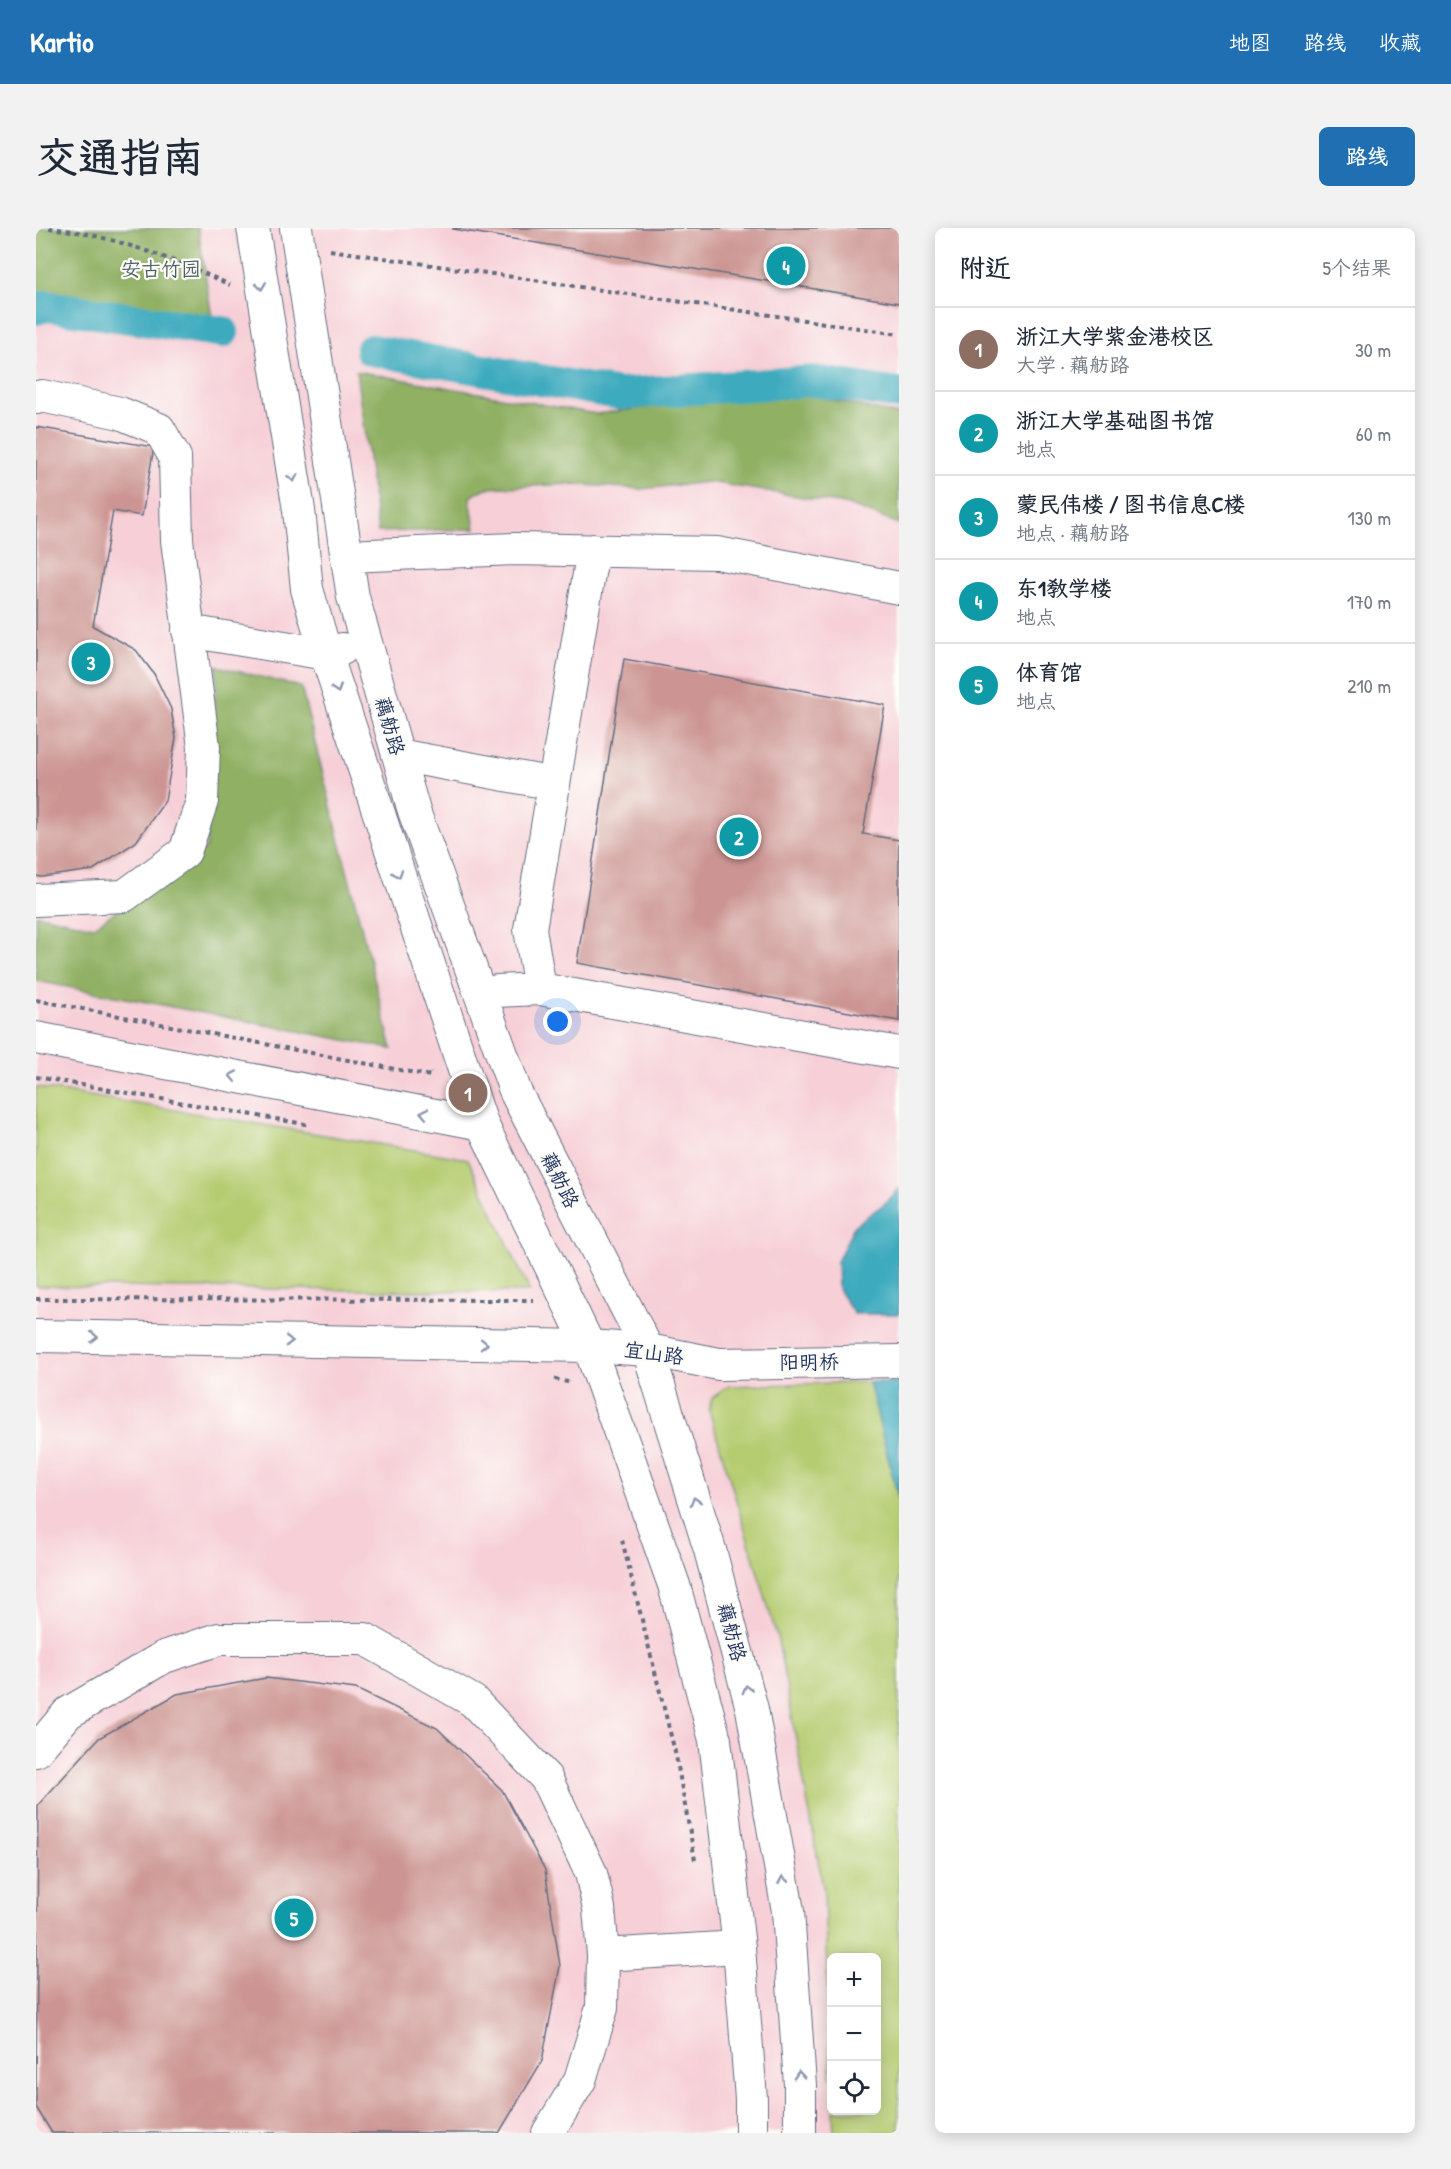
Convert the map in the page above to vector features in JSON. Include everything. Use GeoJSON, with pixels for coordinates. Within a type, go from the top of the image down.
{"type":"FeatureCollection","features":[{"type":"Feature","properties":{"kind":"street","name":"藕舫路"},"geometry":{"type":"LineString","coordinates":[[253,228],[299,510],[307,589],[326,654],[482,1124],[589,1346],[674,1586],[716,1740],[739,1947],[751,2099],[751,2133]]}},
{"type":"Feature","properties":{"kind":"street","name":"藕舫路"},"geometry":{"type":"LineString","coordinates":[[298,240],[353,597],[414,811],[516,1093],[648,1350],[710,1550],[752,1709],[788,1911],[800,2085],[800,2133]]}},
{"type":"Feature","properties":{"kind":"street"},"geometry":{"type":"LineString","coordinates":[[36,398],[42,396],[120,413],[159,429],[176,457],[177,540],[204,747],[202,801],[185,852],[124,896],[36,900]]}},
{"type":"Feature","properties":{"kind":"street"},"geometry":{"type":"LineString","coordinates":[[347,556],[515,549],[717,553],[899,588]]}},
{"type":"Feature","properties":{"kind":"street"},"geometry":{"type":"LineString","coordinates":[[540,989],[530,928],[593,550]]}},
{"type":"Feature","properties":{"kind":"street"},"geometry":{"type":"LineString","coordinates":[[188,631],[326,654],[366,642]]}},
{"type":"Feature","properties":{"kind":"street"},"geometry":{"type":"LineString","coordinates":[[398,755],[554,784]]}},
{"type":"Feature","properties":{"kind":"street"},"geometry":{"type":"LineString","coordinates":[[481,996],[497,991],[540,989],[899,1053]]}},
{"type":"Feature","properties":{"kind":"street"},"geometry":{"type":"LineString","coordinates":[[36,1038],[482,1124]]}},
{"type":"Feature","properties":{"kind":"street","name":"宜山路"},"geometry":{"type":"LineString","coordinates":[[36,1336],[589,1346],[648,1350],[719,1364]]}},
{"type":"Feature","properties":{"kind":"street","name":"阳明桥"},"geometry":{"type":"LineString","coordinates":[[719,1364],[899,1361]]}},
{"type":"Feature","properties":{"kind":"street"},"geometry":{"type":"LineString","coordinates":[[36,1751],[68,1713],[175,1653],[219,1639],[365,1639],[473,1701],[546,1778],[591,1873],[599,1908],[603,1955],[602,2008],[580,2080],[548,2133]]}},
{"type":"Feature","properties":{"kind":"street"},"geometry":{"type":"LineString","coordinates":[[603,1955],[739,1947]]}},
{"type":"Feature","properties":{"kind":"path"},"geometry":{"type":"LineString","coordinates":[[49,228],[69,230],[186,264],[239,290]]}},
{"type":"Feature","properties":{"kind":"path"},"geometry":{"type":"LineString","coordinates":[[298,240],[339,249],[899,334]]}},
{"type":"Feature","properties":{"kind":"path"},"geometry":{"type":"LineString","coordinates":[[36,1000],[431,1076]]}},
{"type":"Feature","properties":{"kind":"path"},"geometry":{"type":"LineString","coordinates":[[36,1077],[312,1126]]}},
{"type":"Feature","properties":{"kind":"path"},"geometry":{"type":"LineString","coordinates":[[36,1299],[543,1300]]}},
{"type":"Feature","properties":{"kind":"path"},"geometry":{"type":"LineString","coordinates":[[551,1377],[572,1383],[576,1393]]}},
{"type":"Feature","properties":{"kind":"path"},"geometry":{"type":"LineString","coordinates":[[619,1529],[676,1756],[696,1866]]}},
{"type":"Feature","properties":{"kind":"shaded area"},"geometry":{"type":"Polygon","coordinates":[[[36,228],[899,228],[899,2133],[36,2133],[36,228]]]}},
{"type":"Feature","properties":{"kind":"green space","name":"安古竹园"},"geometry":{"type":"Polygon","coordinates":[[[36,228],[198,228],[212,318],[46,292],[36,296],[36,228]]]}},
{"type":"Feature","properties":{"kind":"green space"},"geometry":{"type":"Polygon","coordinates":[[[356,371],[596,414],[699,401],[815,396],[899,415],[899,524],[845,504],[709,482],[641,489],[572,484],[486,488],[470,497],[475,529],[378,532],[356,371]]]}},
{"type":"Feature","properties":{"kind":"green space"},"geometry":{"type":"Polygon","coordinates":[[[217,666],[301,687],[392,1049],[36,981],[36,914],[93,927],[206,848],[217,666]]]}},
{"type":"Feature","properties":{"kind":"green space"},"geometry":{"type":"Polygon","coordinates":[[[36,1087],[468,1159],[530,1292],[36,1286],[36,1087]]]}},
{"type":"Feature","properties":{"kind":"green space"},"geometry":{"type":"Polygon","coordinates":[[[869,1382],[899,1501],[899,2133],[834,2133],[833,2115],[881,2115],[881,1953],[827,1953],[827,1972],[824,1892],[778,1640],[709,1410],[712,1398],[729,1386],[869,1382]]]}},
{"type":"Feature","properties":{"kind":"water"},"geometry":{"type":"Polygon","coordinates":[[[899,1188],[899,1314],[854,1314],[838,1289],[837,1262],[854,1226],[884,1204],[899,1188]]]}},
{"type":"Feature","properties":{"kind":"water"},"geometry":{"type":"Polygon","coordinates":[[[869,1382],[899,1382],[899,1501],[869,1382]]]}},
{"type":"Feature","properties":{"kind":"building"},"geometry":{"type":"Polygon","coordinates":[[[899,228],[899,303],[453,229],[899,228]]]}},
{"type":"Feature","properties":{"kind":"building"},"geometry":{"type":"Polygon","coordinates":[[[36,427],[154,447],[142,516],[113,511],[93,626],[136,650],[154,674],[171,709],[176,738],[165,801],[136,842],[93,870],[42,877],[36,876],[36,427]]]}},
{"type":"Feature","properties":{"kind":"building"},"geometry":{"type":"Polygon","coordinates":[[[624,659],[885,705],[863,834],[899,840],[899,1021],[577,963],[624,659]]]}},
{"type":"Feature","properties":{"kind":"building"},"geometry":{"type":"Polygon","coordinates":[[[266,1678],[356,1689],[437,1728],[502,1790],[545,1870],[560,1966],[542,2061],[499,2133],[52,2133],[36,2107],[38,1805],[99,1738],[177,1694],[266,1678]]]}},
{"type":"Feature","properties":{"kind":"waterway"},"geometry":{"type":"LineString","coordinates":[[36,309],[47,306],[223,332]]}},
{"type":"Feature","properties":{"kind":"waterway"},"geometry":{"type":"LineString","coordinates":[[371,350],[619,394],[814,381],[899,394]]}},
{"type":"Feature","properties":{"kind":"place","name":"东1教学楼"},"geometry":{"type":"Point","coordinates":[786,266]}},
{"type":"Feature","properties":{"kind":"place","name":"蒙民伟楼 / 图书信息C楼"},"geometry":{"type":"Point","coordinates":[91,662]}},
{"type":"Feature","properties":{"kind":"place","name":"浙江大学基础图书馆"},"geometry":{"type":"Point","coordinates":[739,837]}},
{"type":"Feature","properties":{"kind":"place","name":"浙江大学紫金港校区"},"geometry":{"type":"Point","coordinates":[468,1093]}},
{"type":"Feature","properties":{"kind":"place","name":"体育馆"},"geometry":{"type":"Point","coordinates":[294,1918]}}]}
